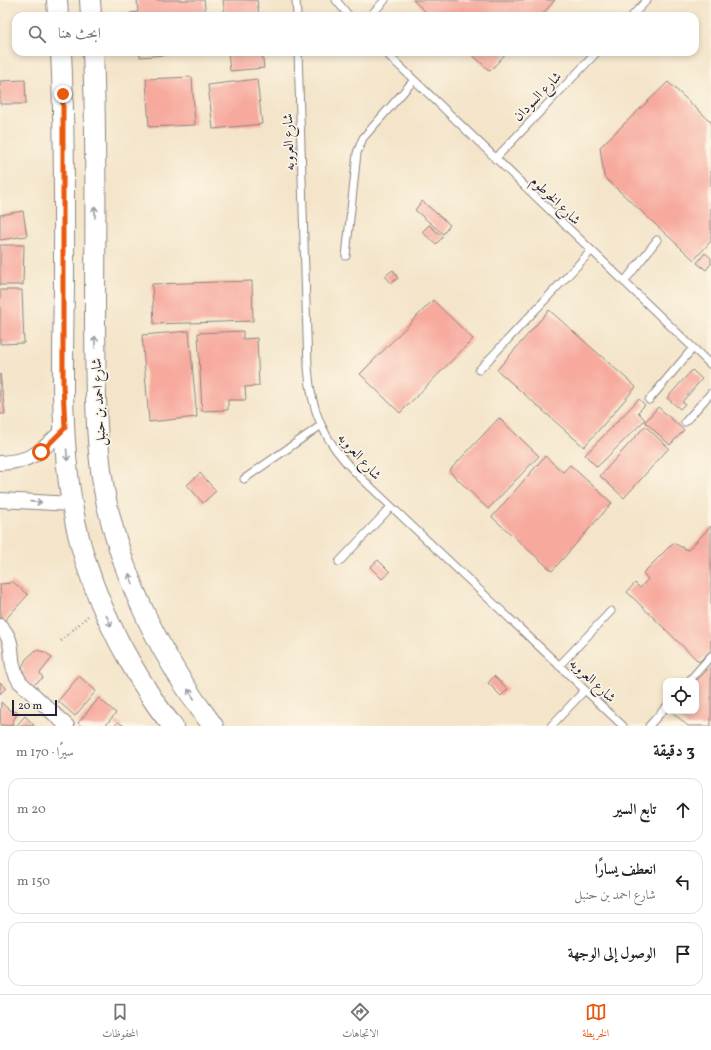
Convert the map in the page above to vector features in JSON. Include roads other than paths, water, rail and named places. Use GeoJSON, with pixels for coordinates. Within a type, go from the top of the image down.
{"type":"FeatureCollection","features":[{"type":"Feature","properties":{"kind":"street"},"geometry":{"type":"LineString","coordinates":[[57,0],[58,12]]}},
{"type":"Feature","properties":{"kind":"street"},"geometry":{"type":"LineString","coordinates":[[90,0],[91,12]]}},
{"type":"Feature","properties":{"kind":"street"},"geometry":{"type":"LineString","coordinates":[[61,56],[64,196],[63,385],[65,428],[72,504],[84,555],[101,604],[120,645],[142,684],[173,726]]}},
{"type":"Feature","properties":{"kind":"street","name":"شارع احمد بن حنبل"},"geometry":{"type":"LineString","coordinates":[[94,56],[96,388],[101,463],[107,505],[120,549],[136,592],[154,633],[176,672],[213,726]]}},
{"type":"Feature","properties":{"kind":"street"},"geometry":{"type":"LineString","coordinates":[[0,463],[21,462],[41,452],[65,428]]}},
{"type":"Feature","properties":{"kind":"street"},"geometry":{"type":"LineString","coordinates":[[0,500],[72,504]]}},
{"type":"Feature","properties":{"kind":"street"},"geometry":{"type":"LineString","coordinates":[[0,626],[9,637],[11,646],[11,665],[14,674],[58,723]]}},
{"type":"Feature","properties":{"kind":"lane"},"geometry":{"type":"LineString","coordinates":[[296,0],[297,12]]}},
{"type":"Feature","properties":{"kind":"lane"},"geometry":{"type":"LineString","coordinates":[[336,0],[346,12]]}},
{"type":"Feature","properties":{"kind":"lane"},"geometry":{"type":"LineString","coordinates":[[374,12],[384,0]]}},
{"type":"Feature","properties":{"kind":"lane"},"geometry":{"type":"LineString","coordinates":[[636,12],[647,0]]}},
{"type":"Feature","properties":{"kind":"lane","name":"شارع العروبه"},"geometry":{"type":"LineString","coordinates":[[298,56],[308,367],[313,407],[320,426],[342,459],[623,726]]}},
{"type":"Feature","properties":{"kind":"lane","name":"شارع الخرطوم"},"geometry":{"type":"LineString","coordinates":[[389,56],[711,365]]}},
{"type":"Feature","properties":{"kind":"lane","name":"شارع السودان"},"geometry":{"type":"LineString","coordinates":[[495,159],[593,56]]}},
{"type":"Feature","properties":{"kind":"lane"},"geometry":{"type":"LineString","coordinates":[[346,256],[357,153],[363,138],[414,80]]}},
{"type":"Feature","properties":{"kind":"lane"},"geometry":{"type":"LineString","coordinates":[[624,282],[657,240]]}},
{"type":"Feature","properties":{"kind":"lane"},"geometry":{"type":"LineString","coordinates":[[479,370],[591,251]]}},
{"type":"Feature","properties":{"kind":"lane"},"geometry":{"type":"LineString","coordinates":[[649,400],[693,348]]}},
{"type":"Feature","properties":{"kind":"lane"},"geometry":{"type":"LineString","coordinates":[[685,422],[711,393]]}},
{"type":"Feature","properties":{"kind":"lane"},"geometry":{"type":"LineString","coordinates":[[244,479],[320,426]]}},
{"type":"Feature","properties":{"kind":"lane"},"geometry":{"type":"LineString","coordinates":[[340,562],[391,507]]}},
{"type":"Feature","properties":{"kind":"lane"},"geometry":{"type":"LineString","coordinates":[[559,666],[611,611]]}},
{"type":"Feature","properties":{"kind":"lane"},"geometry":{"type":"LineString","coordinates":[[692,678],[711,656]]}},
{"type":"Feature","properties":{"kind":"lane"},"geometry":{"type":"LineString","coordinates":[[551,726],[584,690]]}},
{"type":"Feature","properties":{"kind":"lane"},"geometry":{"type":"LineString","coordinates":[[649,726],[663,710]]}}]}
